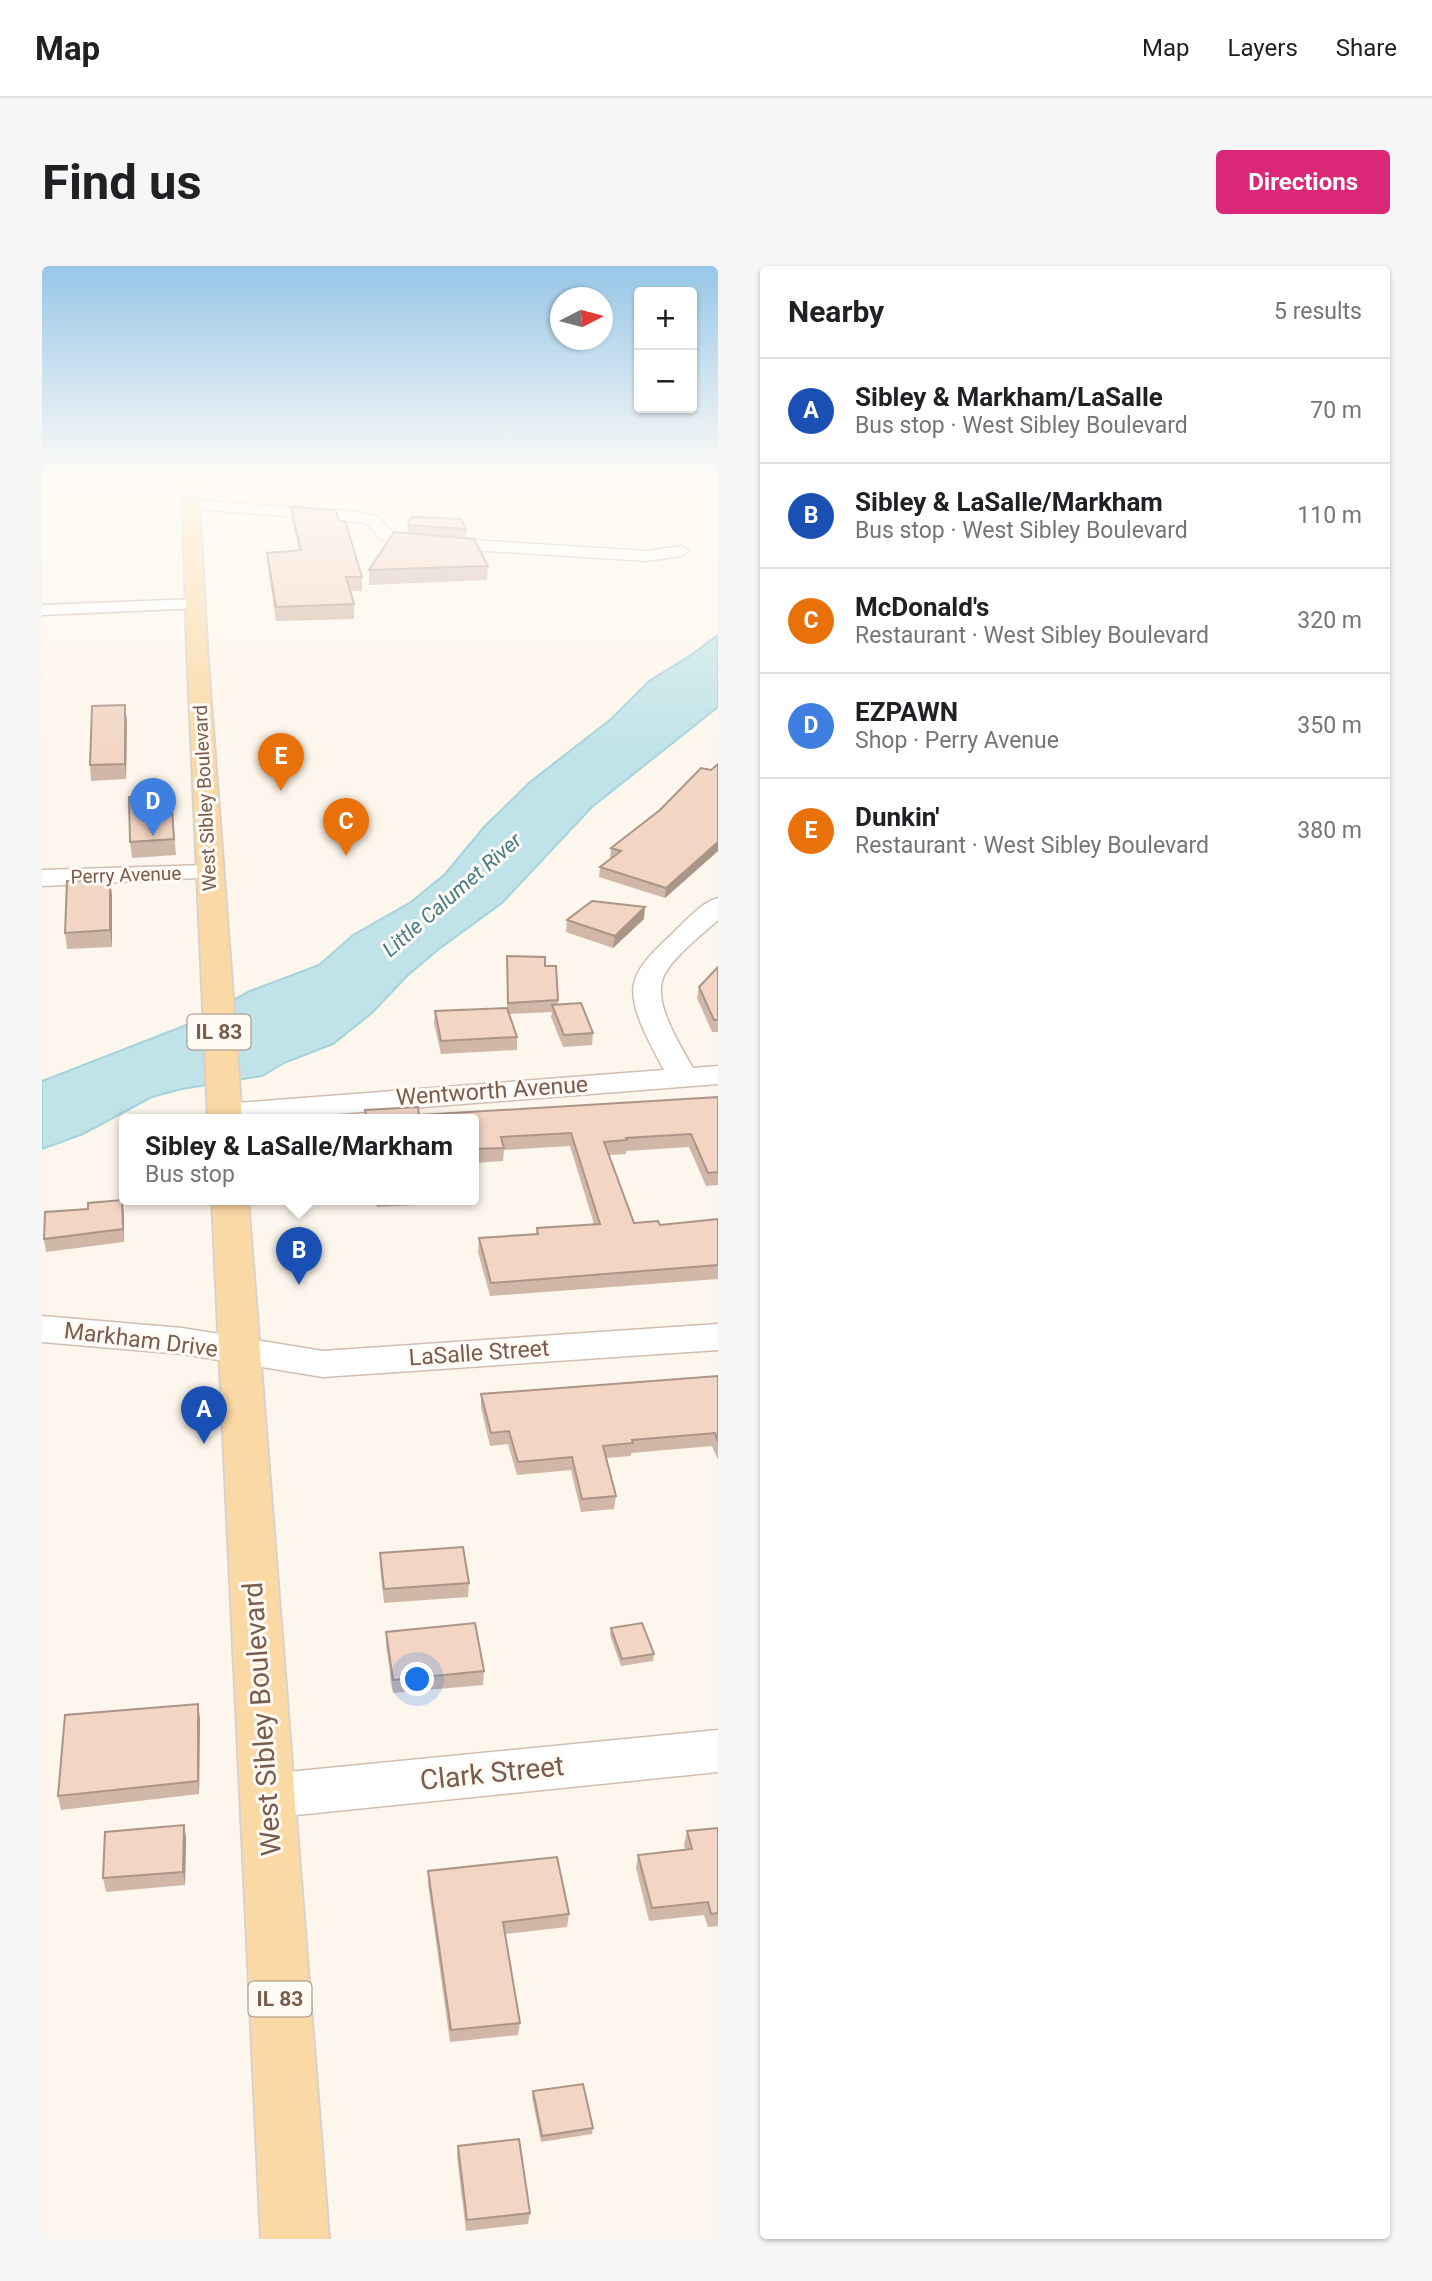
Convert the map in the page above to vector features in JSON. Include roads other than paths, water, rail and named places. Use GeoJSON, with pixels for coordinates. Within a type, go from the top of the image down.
{"type":"FeatureCollection","features":[{"type":"Feature","properties":{"kind":"main road","name":"West Sibley Boulevard"},"geometry":{"type":"LineString","coordinates":[[194,569],[224,1111]]}},
{"type":"Feature","properties":{"kind":"main road","name":"West Sibley Boulevard"},"geometry":{"type":"LineString","coordinates":[[230,1205],[295,2239]]}},
{"type":"Feature","properties":{"kind":"street"},"geometry":{"type":"LineString","coordinates":[[42,610],[195,604]]}},
{"type":"Feature","properties":{"kind":"street","name":"Perry Avenue"},"geometry":{"type":"LineString","coordinates":[[42,878],[209,872]]}},
{"type":"Feature","properties":{"kind":"street"},"geometry":{"type":"LineString","coordinates":[[683,1077],[650,1008],[649,981],[662,960],[718,906]]}},
{"type":"Feature","properties":{"kind":"street","name":"Wentworth Avenue"},"geometry":{"type":"LineString","coordinates":[[224,1111],[718,1075]]}},
{"type":"Feature","properties":{"kind":"street","name":"Markham Drive"},"geometry":{"type":"LineString","coordinates":[[42,1329],[182,1341],[240,1352]]}},
{"type":"Feature","properties":{"kind":"street","name":"LaSalle Street"},"geometry":{"type":"LineString","coordinates":[[240,1352],[323,1364],[718,1337]]}},
{"type":"Feature","properties":{"kind":"street","name":"Clark Street"},"geometry":{"type":"LineString","coordinates":[[267,1796],[718,1751]]}},
{"type":"Feature","properties":{"kind":"water","name":"Little Calumet River"},"geometry":{"type":"Polygon","coordinates":[[[718,635],[718,707],[592,807],[502,903],[439,949],[407,976],[373,1012],[333,1044],[284,1063],[262,1076],[182,1089],[152,1097],[83,1134],[42,1149],[42,1081],[189,1024],[250,991],[319,965],[353,935],[411,902],[445,874],[484,827],[530,782],[611,719],[649,681],[718,635]]]}},
{"type":"Feature","properties":{"kind":"place","name":"Dunkin'"},"geometry":{"type":"Point","coordinates":[281,791]}},
{"type":"Feature","properties":{"kind":"place","name":"EZPAWN"},"geometry":{"type":"Point","coordinates":[153,836]}},
{"type":"Feature","properties":{"kind":"place","name":"McDonald's"},"geometry":{"type":"Point","coordinates":[346,856]}},
{"type":"Feature","properties":{"kind":"place","name":"Sibley & LaSalle/Markham"},"geometry":{"type":"Point","coordinates":[299,1285]}},
{"type":"Feature","properties":{"kind":"place","name":"Sibley & Markham/LaSalle"},"geometry":{"type":"Point","coordinates":[204,1444]}}]}
